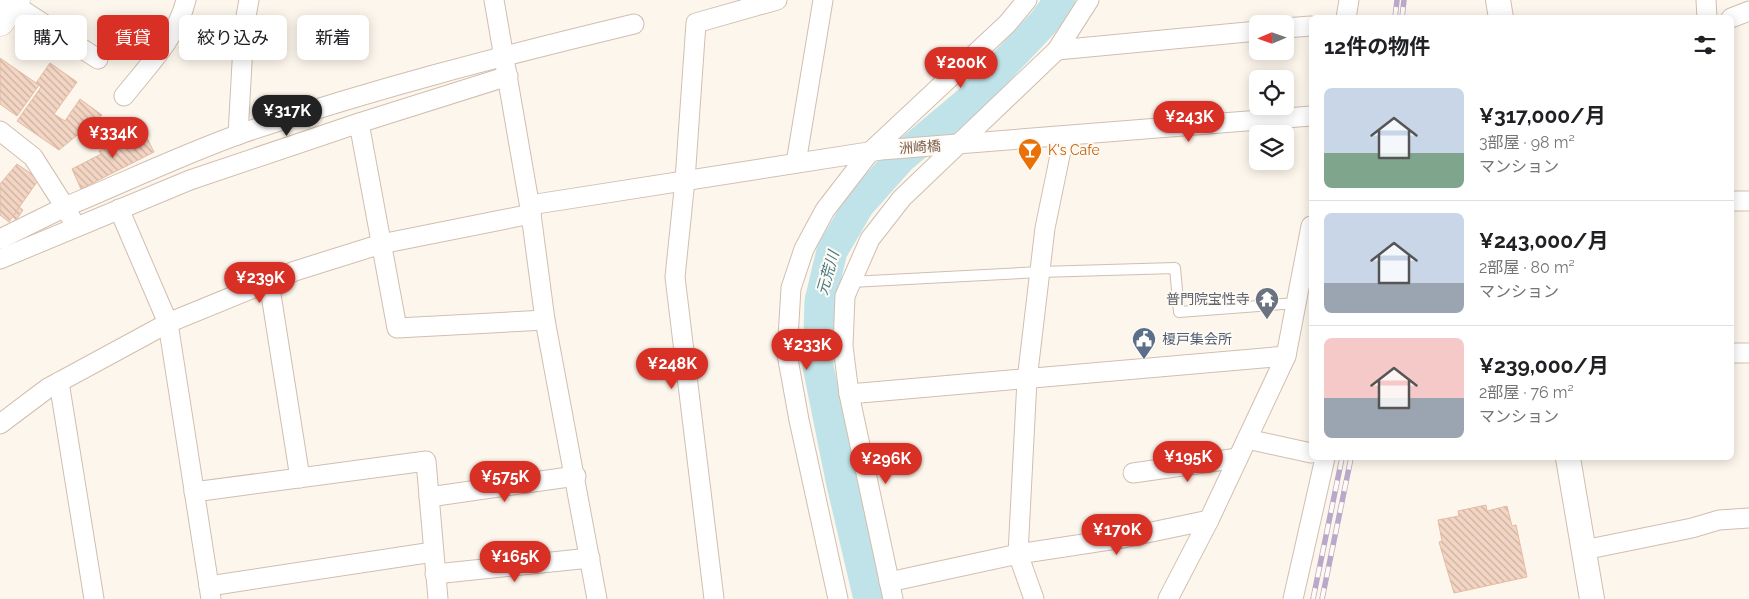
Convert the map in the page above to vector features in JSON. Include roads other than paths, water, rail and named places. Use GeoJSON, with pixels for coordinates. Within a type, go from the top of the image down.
{"type":"FeatureCollection","features":[{"type":"Feature","properties":{"kind":"street"},"geometry":{"type":"LineString","coordinates":[[124,96],[161,51],[183,11],[186,0]]}},
{"type":"Feature","properties":{"kind":"street"},"geometry":{"type":"LineString","coordinates":[[238,135],[244,27],[249,0]]}},
{"type":"Feature","properties":{"kind":"street"},"geometry":{"type":"LineString","coordinates":[[494,0],[505,55],[530,209],[545,320],[576,476],[597,599]]}},
{"type":"Feature","properties":{"kind":"street"},"geometry":{"type":"LineString","coordinates":[[714,599],[675,277],[686,180],[696,23],[777,0]]}},
{"type":"Feature","properties":{"kind":"street"},"geometry":{"type":"LineString","coordinates":[[796,163],[823,0]]}},
{"type":"Feature","properties":{"kind":"street"},"geometry":{"type":"LineString","coordinates":[[838,599],[799,420],[788,354],[791,288],[804,250],[825,210],[875,152],[1007,24],[1027,0]]}},
{"type":"Feature","properties":{"kind":"street"},"geometry":{"type":"LineString","coordinates":[[1089,0],[1057,50],[960,145],[902,198],[870,238],[845,296],[843,346],[850,394],[891,590],[1018,554],[1123,538],[1209,520]]}},
{"type":"Feature","properties":{"kind":"street"},"geometry":{"type":"LineString","coordinates":[[1346,15],[1349,0]]}},
{"type":"Feature","properties":{"kind":"street"},"geometry":{"type":"LineString","coordinates":[[1498,0],[1500,15]]}},
{"type":"Feature","properties":{"kind":"street"},"geometry":{"type":"LineString","coordinates":[[1706,0],[1707,15]]}},
{"type":"Feature","properties":{"kind":"street"},"geometry":{"type":"LineString","coordinates":[[10,9],[97,58]]}},
{"type":"Feature","properties":{"kind":"street"},"geometry":{"type":"LineString","coordinates":[[1734,17],[1749,10]]}},
{"type":"Feature","properties":{"kind":"street"},"geometry":{"type":"LineString","coordinates":[[0,239],[65,207],[238,135],[358,96],[505,55],[634,24]]}},
{"type":"Feature","properties":{"kind":"street"},"geometry":{"type":"LineString","coordinates":[[1294,27],[1309,26]]}},
{"type":"Feature","properties":{"kind":"street"},"geometry":{"type":"LineString","coordinates":[[1057,50],[1249,32]]}},
{"type":"Feature","properties":{"kind":"street"},"geometry":{"type":"LineString","coordinates":[[0,259],[190,180],[359,123],[508,76]]}},
{"type":"Feature","properties":{"kind":"street","name":"洲崎橋"},"geometry":{"type":"LineString","coordinates":[[0,424],[60,382],[168,323],[295,271],[381,244],[530,209],[686,180],[875,152],[1309,116]]}},
{"type":"Feature","properties":{"kind":"street"},"geometry":{"type":"LineString","coordinates":[[359,123],[397,328],[545,320]]}},
{"type":"Feature","properties":{"kind":"street"},"geometry":{"type":"LineString","coordinates":[[0,131],[33,157],[76,227]]}},
{"type":"Feature","properties":{"kind":"street"},"geometry":{"type":"LineString","coordinates":[[1034,599],[1018,554],[1027,380],[1045,228],[1064,136]]}},
{"type":"Feature","properties":{"kind":"street"},"geometry":{"type":"LineString","coordinates":[[1734,201],[1749,201]]}},
{"type":"Feature","properties":{"kind":"street"},"geometry":{"type":"LineString","coordinates":[[120,209],[168,323],[210,593],[434,552]]}},
{"type":"Feature","properties":{"kind":"street"},"geometry":{"type":"LineString","coordinates":[[1168,599],[1209,520],[1286,356],[1309,237]]}},
{"type":"Feature","properties":{"kind":"street"},"geometry":{"type":"LineString","coordinates":[[269,282],[300,478]]}},
{"type":"Feature","properties":{"kind":"street"},"geometry":{"type":"LineString","coordinates":[[1734,353],[1749,352]]}},
{"type":"Feature","properties":{"kind":"street"},"geometry":{"type":"LineString","coordinates":[[850,394],[1286,356]]}},
{"type":"Feature","properties":{"kind":"street"},"geometry":{"type":"LineString","coordinates":[[60,382],[94,599]]}},
{"type":"Feature","properties":{"kind":"street"},"geometry":{"type":"LineString","coordinates":[[1247,439],[1309,453]]}},
{"type":"Feature","properties":{"kind":"street"},"geometry":{"type":"LineString","coordinates":[[1133,473],[1238,458]]}},
{"type":"Feature","properties":{"kind":"street"},"geometry":{"type":"LineString","coordinates":[[1293,599],[1325,460]]}},
{"type":"Feature","properties":{"kind":"street"},"geometry":{"type":"LineString","coordinates":[[1568,460],[1592,599]]}},
{"type":"Feature","properties":{"kind":"street"},"geometry":{"type":"LineString","coordinates":[[194,492],[426,461],[438,599]]}},
{"type":"Feature","properties":{"kind":"street"},"geometry":{"type":"LineString","coordinates":[[429,497],[576,476]]}},
{"type":"Feature","properties":{"kind":"street"},"geometry":{"type":"LineString","coordinates":[[1584,550],[1692,528],[1719,520],[1749,518]]}},
{"type":"Feature","properties":{"kind":"street"},"geometry":{"type":"LineString","coordinates":[[435,574],[590,558]]}},
{"type":"Feature","properties":{"kind":"lane"},"geometry":{"type":"LineString","coordinates":[[851,282],[1040,272],[1176,268],[1179,312],[1297,303]]}},
{"type":"Feature","properties":{"kind":"waterway","name":"元荒川"},"geometry":{"type":"LineString","coordinates":[[869,599],[841,480],[818,366],[820,301],[832,251],[859,205],[901,158],[970,100],[1043,23],[1060,0]]}},
{"type":"Feature","properties":{"kind":"railway"},"geometry":{"type":"LineString","coordinates":[[1395,15],[1397,0]]}},
{"type":"Feature","properties":{"kind":"railway"},"geometry":{"type":"LineString","coordinates":[[1402,15],[1404,0]]}},
{"type":"Feature","properties":{"kind":"railway"},"geometry":{"type":"LineString","coordinates":[[1313,599],[1342,460]]}},
{"type":"Feature","properties":{"kind":"railway"},"geometry":{"type":"LineString","coordinates":[[1322,599],[1351,460]]}},
{"type":"Feature","properties":{"kind":"place","name":"K's Cafe"},"geometry":{"type":"Point","coordinates":[1030,171]}},
{"type":"Feature","properties":{"kind":"place","name":"普門院宝性寺"},"geometry":{"type":"Point","coordinates":[1267,320]}},
{"type":"Feature","properties":{"kind":"place","name":"榎戸集会所"},"geometry":{"type":"Point","coordinates":[1144,360]}}]}
